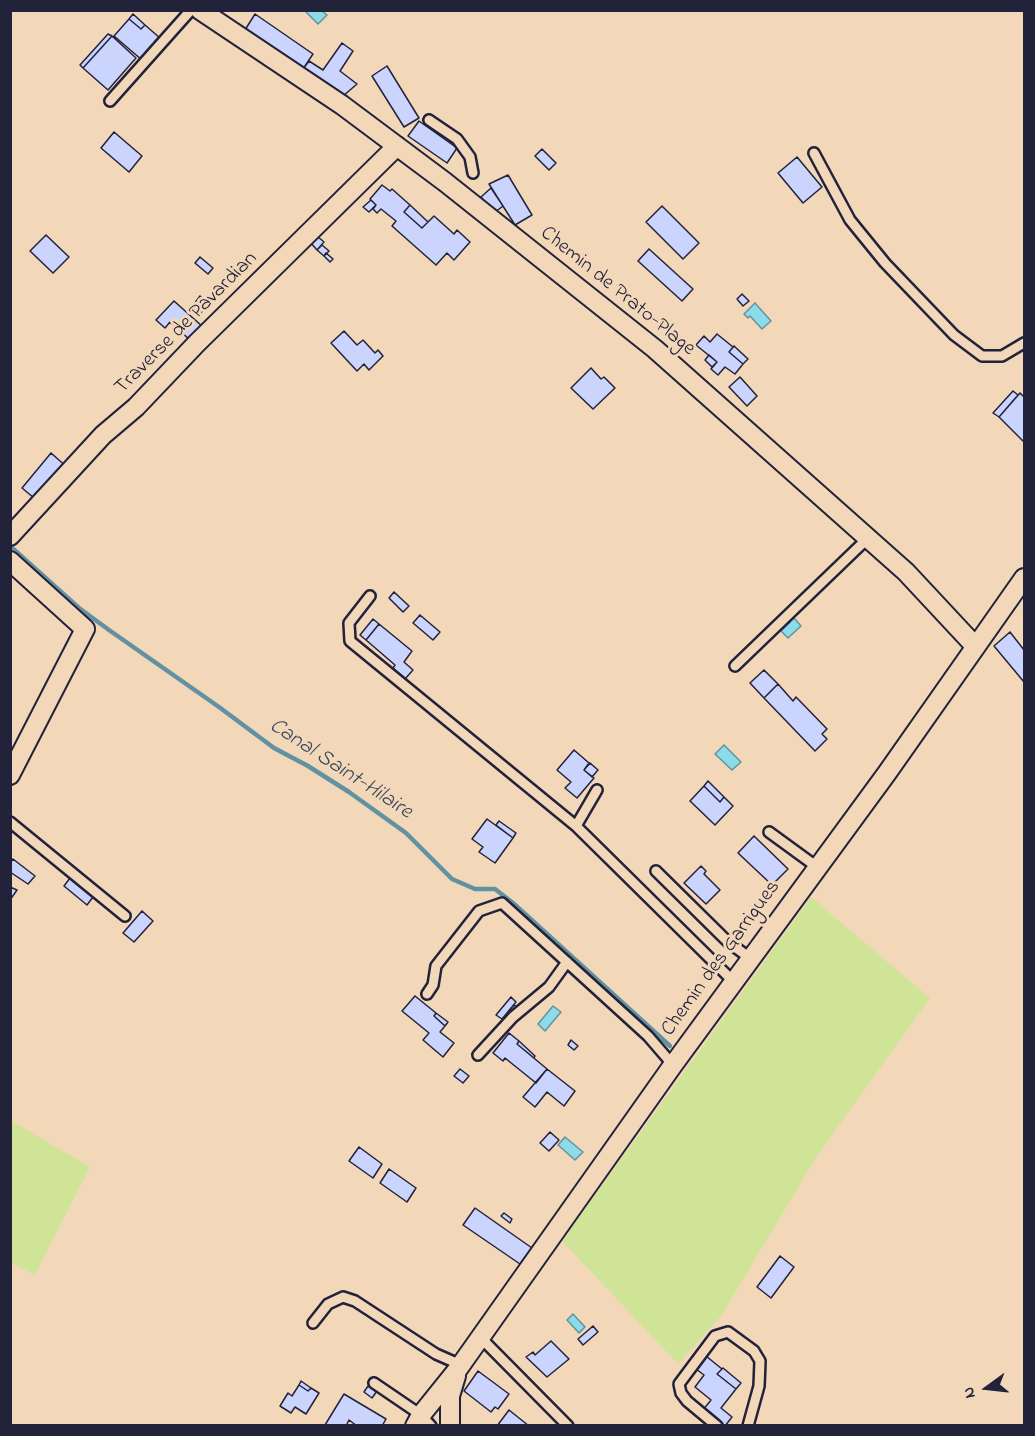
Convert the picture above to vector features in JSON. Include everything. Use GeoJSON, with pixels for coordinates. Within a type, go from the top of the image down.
{"type":"FeatureCollection","features":[{"type":"Feature","properties":{"kind":"street","name":"Chemin de Prato-Plage"},"geometry":{"type":"LineString","coordinates":[[200,10],[342,105],[445,182],[655,349],[906,572],[975,646]]}},
{"type":"Feature","properties":{"kind":"street","name":"Traverse de Pavardian"},"geometry":{"type":"LineString","coordinates":[[10,536],[103,435],[136,407],[397,146]]}},
{"type":"Feature","properties":{"kind":"street"},"geometry":{"type":"LineString","coordinates":[[10,561],[85,629],[10,774]]}},
{"type":"Feature","properties":{"kind":"street","name":"Chemin des Garrigues"},"geometry":{"type":"LineString","coordinates":[[436,1423],[459,1367],[750,957],[887,773],[1024,578]]}},
{"type":"Feature","properties":{"kind":"street","name":"Chemin des Garrigues"},"geometry":{"type":"LineString","coordinates":[[436,1423],[450,1396],[459,1367]]}},
{"type":"Feature","properties":{"kind":"lane"},"geometry":{"type":"LineString","coordinates":[[110,101],[191,10]]}},
{"type":"Feature","properties":{"kind":"lane"},"geometry":{"type":"LineString","coordinates":[[429,120],[457,139],[470,157],[473,173]]}},
{"type":"Feature","properties":{"kind":"lane"},"geometry":{"type":"LineString","coordinates":[[814,153],[850,220],[885,263],[954,335],[982,356],[1002,356],[1024,343]]}},
{"type":"Feature","properties":{"kind":"lane"},"geometry":{"type":"LineString","coordinates":[[735,666],[868,538]]}},
{"type":"Feature","properties":{"kind":"lane"},"geometry":{"type":"LineString","coordinates":[[370,596],[349,623],[350,641],[576,826],[734,982]]}},
{"type":"Feature","properties":{"kind":"lane"},"geometry":{"type":"LineString","coordinates":[[576,826],[597,790]]}},
{"type":"Feature","properties":{"kind":"lane"},"geometry":{"type":"LineString","coordinates":[[10,822],[124,916]]}},
{"type":"Feature","properties":{"kind":"lane"},"geometry":{"type":"LineString","coordinates":[[768,832],[817,867]]}},
{"type":"Feature","properties":{"kind":"lane"},"geometry":{"type":"LineString","coordinates":[[656,871],[728,942],[750,957]]}},
{"type":"Feature","properties":{"kind":"lane"},"geometry":{"type":"LineString","coordinates":[[427,994],[433,985],[436,966],[479,911],[502,903],[648,1036],[673,1065]]}},
{"type":"Feature","properties":{"kind":"lane"},"geometry":{"type":"LineString","coordinates":[[478,1055],[513,1017],[549,987],[567,962]]}},
{"type":"Feature","properties":{"kind":"lane"},"geometry":{"type":"LineString","coordinates":[[313,1323],[328,1304],[343,1297],[355,1301],[459,1367]]}},
{"type":"Feature","properties":{"kind":"lane"},"geometry":{"type":"LineString","coordinates":[[717,1425],[687,1401],[679,1384],[715,1336],[728,1332],[754,1352],[760,1361],[759,1386],[748,1425]]}},
{"type":"Feature","properties":{"kind":"lane"},"geometry":{"type":"LineString","coordinates":[[480,1337],[568,1425]]}},
{"type":"Feature","properties":{"kind":"lane"},"geometry":{"type":"LineString","coordinates":[[374,1383],[436,1423]]}},
{"type":"Feature","properties":{"kind":"green space"},"geometry":{"type":"Polygon","coordinates":[[[811,897],[930,998],[817,1156],[721,1316],[678,1364],[562,1241],[811,897]]]}},
{"type":"Feature","properties":{"kind":"green space"},"geometry":{"type":"Polygon","coordinates":[[[10,1120],[90,1167],[35,1275],[11,1263],[10,1120]]]}},
{"type":"Feature","properties":{"kind":"water"},"geometry":{"type":"Polygon","coordinates":[[[305,11],[322,11],[327,15],[318,24],[305,11]]]}},
{"type":"Feature","properties":{"kind":"water"},"geometry":{"type":"Polygon","coordinates":[[[755,303],[771,321],[762,329],[750,316],[748,318],[744,314],[755,303]]]}},
{"type":"Feature","properties":{"kind":"water"},"geometry":{"type":"Polygon","coordinates":[[[794,618],[801,626],[788,638],[781,631],[794,618]]]}},
{"type":"Feature","properties":{"kind":"water"},"geometry":{"type":"Polygon","coordinates":[[[724,745],[741,762],[732,770],[715,754],[724,745]]]}},
{"type":"Feature","properties":{"kind":"water"},"geometry":{"type":"Polygon","coordinates":[[[553,1006],[561,1012],[545,1031],[538,1024],[553,1006]]]}},
{"type":"Feature","properties":{"kind":"water"},"geometry":{"type":"Polygon","coordinates":[[[565,1137],[583,1152],[575,1160],[558,1145],[565,1137]]]}},
{"type":"Feature","properties":{"kind":"water"},"geometry":{"type":"Polygon","coordinates":[[[573,1314],[585,1327],[579,1333],[567,1320],[573,1314]]]}},
{"type":"Feature","properties":{"kind":"building"},"geometry":{"type":"Polygon","coordinates":[[[133,14],[145,25],[141,29],[129,19],[133,14]]]}},
{"type":"Feature","properties":{"kind":"building"},"geometry":{"type":"Polygon","coordinates":[[[255,14],[313,54],[303,69],[245,30],[255,14]]]}},
{"type":"Feature","properties":{"kind":"building"},"geometry":{"type":"Polygon","coordinates":[[[129,19],[141,29],[145,25],[160,38],[142,60],[114,36],[129,19]]]}},
{"type":"Feature","properties":{"kind":"building"},"geometry":{"type":"Polygon","coordinates":[[[108,34],[112,36],[83,68],[80,65],[108,34]]]}},
{"type":"Feature","properties":{"kind":"building"},"geometry":{"type":"Polygon","coordinates":[[[112,36],[136,58],[108,90],[83,68],[112,36]]]}},
{"type":"Feature","properties":{"kind":"building"},"geometry":{"type":"Polygon","coordinates":[[[342,43],[353,51],[340,71],[357,84],[342,97],[303,69],[309,61],[323,70],[342,43]]]}},
{"type":"Feature","properties":{"kind":"building"},"geometry":{"type":"Polygon","coordinates":[[[387,66],[419,118],[404,127],[372,76],[387,66]]]}},
{"type":"Feature","properties":{"kind":"building"},"geometry":{"type":"Polygon","coordinates":[[[419,121],[457,148],[447,163],[408,136],[419,121]]]}},
{"type":"Feature","properties":{"kind":"building"},"geometry":{"type":"Polygon","coordinates":[[[114,132],[142,156],[129,172],[101,148],[114,132]]]}},
{"type":"Feature","properties":{"kind":"building"},"geometry":{"type":"Polygon","coordinates":[[[542,149],[556,163],[549,170],[535,156],[542,149]]]}},
{"type":"Feature","properties":{"kind":"building"},"geometry":{"type":"Polygon","coordinates":[[[797,157],[822,187],[803,203],[778,173],[797,157]]]}},
{"type":"Feature","properties":{"kind":"building"},"geometry":{"type":"Polygon","coordinates":[[[508,175],[532,215],[515,225],[489,184],[508,175]]]}},
{"type":"Feature","properties":{"kind":"building"},"geometry":{"type":"Polygon","coordinates":[[[382,185],[390,191],[392,189],[410,205],[404,212],[422,228],[434,216],[454,234],[457,230],[470,242],[454,260],[447,253],[436,265],[392,226],[396,221],[381,209],[377,213],[373,209],[376,205],[370,199],[382,185]]]}},
{"type":"Feature","properties":{"kind":"building"},"geometry":{"type":"Polygon","coordinates":[[[491,188],[503,206],[494,213],[481,197],[491,188]]]}},
{"type":"Feature","properties":{"kind":"building"},"geometry":{"type":"Polygon","coordinates":[[[371,200],[376,205],[369,212],[363,207],[371,200]]]}},
{"type":"Feature","properties":{"kind":"building"},"geometry":{"type":"Polygon","coordinates":[[[410,205],[428,222],[422,228],[404,212],[410,205]]]}},
{"type":"Feature","properties":{"kind":"building"},"geometry":{"type":"Polygon","coordinates":[[[662,206],[699,243],[683,259],[646,222],[662,206]]]}},
{"type":"Feature","properties":{"kind":"building"},"geometry":{"type":"Polygon","coordinates":[[[46,235],[69,257],[53,273],[30,251],[46,235]]]}},
{"type":"Feature","properties":{"kind":"building"},"geometry":{"type":"Polygon","coordinates":[[[317,236],[324,242],[317,250],[310,242],[317,236]]]}},
{"type":"Feature","properties":{"kind":"building"},"geometry":{"type":"Polygon","coordinates":[[[322,245],[329,251],[324,256],[317,250],[322,245]]]}},
{"type":"Feature","properties":{"kind":"building"},"geometry":{"type":"Polygon","coordinates":[[[649,249],[693,289],[682,301],[638,261],[649,249]]]}},
{"type":"Feature","properties":{"kind":"building"},"geometry":{"type":"Polygon","coordinates":[[[326,253],[333,259],[330,262],[324,256],[326,253]]]}},
{"type":"Feature","properties":{"kind":"building"},"geometry":{"type":"Polygon","coordinates":[[[200,257],[213,268],[208,274],[195,263],[200,257]]]}},
{"type":"Feature","properties":{"kind":"building"},"geometry":{"type":"Polygon","coordinates":[[[742,294],[749,301],[743,306],[737,299],[742,294]]]}},
{"type":"Feature","properties":{"kind":"building"},"geometry":{"type":"Polygon","coordinates":[[[200,296],[209,303],[199,315],[191,308],[200,296]]]}},
{"type":"Feature","properties":{"kind":"building"},"geometry":{"type":"Polygon","coordinates":[[[174,301],[203,327],[190,340],[170,322],[165,328],[156,320],[174,301]]]}},
{"type":"Feature","properties":{"kind":"building"},"geometry":{"type":"Polygon","coordinates":[[[344,331],[357,345],[363,340],[375,353],[378,350],[383,356],[369,370],[364,364],[357,371],[331,343],[344,331]]]}},
{"type":"Feature","properties":{"kind":"building"},"geometry":{"type":"Polygon","coordinates":[[[717,334],[733,347],[729,352],[743,364],[735,374],[725,367],[718,375],[711,369],[717,362],[696,345],[704,336],[710,342],[717,334]]]}},
{"type":"Feature","properties":{"kind":"building"},"geometry":{"type":"Polygon","coordinates":[[[734,346],[748,359],[743,364],[729,352],[734,346]]]}},
{"type":"Feature","properties":{"kind":"building"},"geometry":{"type":"Polygon","coordinates":[[[709,355],[717,362],[712,367],[705,360],[709,355]]]}},
{"type":"Feature","properties":{"kind":"building"},"geometry":{"type":"Polygon","coordinates":[[[591,368],[601,379],[604,377],[615,388],[593,409],[571,388],[591,368]]]}},
{"type":"Feature","properties":{"kind":"building"},"geometry":{"type":"Polygon","coordinates":[[[740,377],[757,396],[747,406],[729,387],[740,377]]]}},
{"type":"Feature","properties":{"kind":"building"},"geometry":{"type":"Polygon","coordinates":[[[1013,391],[1018,395],[999,417],[993,413],[1013,391]]]}},
{"type":"Feature","properties":{"kind":"building"},"geometry":{"type":"Polygon","coordinates":[[[1020,393],[1024,397],[1024,442],[999,417],[1020,393]]]}},
{"type":"Feature","properties":{"kind":"building"},"geometry":{"type":"Polygon","coordinates":[[[51,453],[68,468],[40,503],[22,488],[51,453]]]}},
{"type":"Feature","properties":{"kind":"building"},"geometry":{"type":"Polygon","coordinates":[[[394,592],[409,606],[403,612],[389,598],[394,592]]]}},
{"type":"Feature","properties":{"kind":"building"},"geometry":{"type":"Polygon","coordinates":[[[420,615],[440,632],[433,640],[413,623],[420,615]]]}},
{"type":"Feature","properties":{"kind":"building"},"geometry":{"type":"Polygon","coordinates":[[[373,619],[379,624],[366,640],[360,635],[373,619]]]}},
{"type":"Feature","properties":{"kind":"building"},"geometry":{"type":"Polygon","coordinates":[[[379,624],[412,651],[404,662],[413,670],[405,679],[393,668],[395,665],[366,640],[379,624]]]}},
{"type":"Feature","properties":{"kind":"building"},"geometry":{"type":"Polygon","coordinates":[[[1010,632],[1024,650],[1024,682],[994,646],[1010,632]]]}},
{"type":"Feature","properties":{"kind":"building"},"geometry":{"type":"Polygon","coordinates":[[[764,670],[778,684],[764,698],[750,683],[764,670]]]}},
{"type":"Feature","properties":{"kind":"building"},"geometry":{"type":"Polygon","coordinates":[[[778,684],[793,701],[796,697],[827,729],[822,734],[827,739],[815,751],[764,698],[778,684]]]}},
{"type":"Feature","properties":{"kind":"building"},"geometry":{"type":"Polygon","coordinates":[[[574,750],[589,763],[584,770],[594,778],[577,798],[565,788],[571,782],[557,770],[574,750]]]}},
{"type":"Feature","properties":{"kind":"building"},"geometry":{"type":"Polygon","coordinates":[[[590,763],[598,770],[592,777],[584,770],[590,763]]]}},
{"type":"Feature","properties":{"kind":"building"},"geometry":{"type":"Polygon","coordinates":[[[708,781],[724,797],[720,802],[704,786],[708,781]]]}},
{"type":"Feature","properties":{"kind":"building"},"geometry":{"type":"Polygon","coordinates":[[[704,786],[720,802],[724,797],[733,806],[715,825],[690,801],[704,786]]]}},
{"type":"Feature","properties":{"kind":"building"},"geometry":{"type":"Polygon","coordinates":[[[487,819],[513,838],[495,863],[479,852],[483,847],[472,839],[487,819]]]}},
{"type":"Feature","properties":{"kind":"building"},"geometry":{"type":"Polygon","coordinates":[[[499,821],[516,833],[513,838],[496,825],[499,821]]]}},
{"type":"Feature","properties":{"kind":"building"},"geometry":{"type":"Polygon","coordinates":[[[754,836],[788,869],[772,885],[738,853],[754,836]]]}},
{"type":"Feature","properties":{"kind":"building"},"geometry":{"type":"Polygon","coordinates":[[[13,859],[35,876],[28,884],[10,872],[10,863],[13,859]]]}},
{"type":"Feature","properties":{"kind":"building"},"geometry":{"type":"Polygon","coordinates":[[[701,866],[706,871],[704,874],[720,890],[706,904],[684,883],[701,866]]]}},
{"type":"Feature","properties":{"kind":"building"},"geometry":{"type":"Polygon","coordinates":[[[70,878],[93,897],[87,905],[64,886],[70,878]]]}},
{"type":"Feature","properties":{"kind":"building"},"geometry":{"type":"Polygon","coordinates":[[[10,887],[17,890],[10,900],[10,887]]]}},
{"type":"Feature","properties":{"kind":"building"},"geometry":{"type":"Polygon","coordinates":[[[142,911],[153,921],[134,942],[123,933],[142,911]]]}},
{"type":"Feature","properties":{"kind":"building"},"geometry":{"type":"Polygon","coordinates":[[[415,996],[436,1013],[434,1016],[445,1026],[440,1032],[454,1043],[443,1057],[423,1040],[429,1033],[402,1011],[415,996]]]}},
{"type":"Feature","properties":{"kind":"building"},"geometry":{"type":"Polygon","coordinates":[[[511,997],[516,1002],[502,1019],[496,1015],[511,997]]]}},
{"type":"Feature","properties":{"kind":"building"},"geometry":{"type":"Polygon","coordinates":[[[514,1005],[517,1007],[511,1014],[508,1012],[514,1005]]]}},
{"type":"Feature","properties":{"kind":"building"},"geometry":{"type":"Polygon","coordinates":[[[436,1013],[448,1022],[445,1026],[434,1016],[436,1013]]]}},
{"type":"Feature","properties":{"kind":"building"},"geometry":{"type":"Polygon","coordinates":[[[509,1033],[519,1041],[517,1044],[547,1069],[536,1083],[505,1058],[503,1061],[493,1053],[509,1033]]]}},
{"type":"Feature","properties":{"kind":"building"},"geometry":{"type":"Polygon","coordinates":[[[571,1040],[578,1046],[574,1050],[568,1045],[571,1040]]]}},
{"type":"Feature","properties":{"kind":"building"},"geometry":{"type":"Polygon","coordinates":[[[519,1041],[535,1056],[534,1058],[517,1044],[519,1041]]]}},
{"type":"Feature","properties":{"kind":"building"},"geometry":{"type":"Polygon","coordinates":[[[460,1069],[469,1076],[463,1083],[454,1076],[460,1069]]]}},
{"type":"Feature","properties":{"kind":"building"},"geometry":{"type":"Polygon","coordinates":[[[547,1069],[575,1091],[564,1106],[547,1092],[535,1107],[523,1097],[547,1069]]]}},
{"type":"Feature","properties":{"kind":"building"},"geometry":{"type":"Polygon","coordinates":[[[550,1132],[559,1140],[549,1151],[540,1143],[550,1132]]]}},
{"type":"Feature","properties":{"kind":"building"},"geometry":{"type":"Polygon","coordinates":[[[359,1147],[382,1164],[373,1178],[349,1161],[359,1147]]]}},
{"type":"Feature","properties":{"kind":"building"},"geometry":{"type":"Polygon","coordinates":[[[389,1169],[416,1188],[407,1202],[380,1183],[389,1169]]]}},
{"type":"Feature","properties":{"kind":"building"},"geometry":{"type":"Polygon","coordinates":[[[475,1208],[532,1248],[520,1264],[463,1225],[475,1208]]]}},
{"type":"Feature","properties":{"kind":"building"},"geometry":{"type":"Polygon","coordinates":[[[504,1213],[512,1219],[510,1223],[501,1216],[504,1213]]]}},
{"type":"Feature","properties":{"kind":"building"},"geometry":{"type":"Polygon","coordinates":[[[780,1256],[794,1267],[771,1298],[757,1287],[780,1256]]]}},
{"type":"Feature","properties":{"kind":"building"},"geometry":{"type":"Polygon","coordinates":[[[593,1326],[598,1332],[583,1345],[578,1339],[593,1326]]]}},
{"type":"Feature","properties":{"kind":"building"},"geometry":{"type":"Polygon","coordinates":[[[551,1341],[569,1359],[547,1377],[526,1357],[533,1352],[535,1355],[551,1341]]]}},
{"type":"Feature","properties":{"kind":"building"},"geometry":{"type":"Polygon","coordinates":[[[706,1356],[722,1369],[717,1374],[736,1389],[721,1408],[732,1417],[725,1426],[703,1410],[711,1400],[695,1387],[704,1375],[696,1369],[706,1356]]]}},
{"type":"Feature","properties":{"kind":"building"},"geometry":{"type":"Polygon","coordinates":[[[723,1368],[741,1383],[736,1389],[717,1374],[723,1368]]]}},
{"type":"Feature","properties":{"kind":"building"},"geometry":{"type":"Polygon","coordinates":[[[478,1371],[509,1394],[498,1409],[495,1407],[491,1412],[464,1391],[478,1371]]]}},
{"type":"Feature","properties":{"kind":"building"},"geometry":{"type":"Polygon","coordinates":[[[301,1381],[311,1388],[308,1391],[299,1385],[301,1381]]]}},
{"type":"Feature","properties":{"kind":"building"},"geometry":{"type":"Polygon","coordinates":[[[299,1385],[308,1391],[311,1388],[319,1393],[306,1414],[295,1407],[291,1413],[280,1406],[288,1393],[292,1396],[299,1385]]]}},
{"type":"Feature","properties":{"kind":"building"},"geometry":{"type":"Polygon","coordinates":[[[368,1386],[377,1391],[372,1398],[364,1392],[368,1386]]]}},
{"type":"Feature","properties":{"kind":"building"},"geometry":{"type":"Polygon","coordinates":[[[344,1394],[386,1419],[382,1426],[357,1426],[349,1420],[346,1426],[325,1425],[344,1394]]]}},
{"type":"Feature","properties":{"kind":"building"},"geometry":{"type":"Polygon","coordinates":[[[509,1410],[529,1426],[497,1426],[509,1410]]]}},
{"type":"Feature","properties":{"kind":"waterway","name":"Canal Saint-Hilaire"},"geometry":{"type":"LineString","coordinates":[[10,546],[79,608],[109,630],[274,748],[349,792],[406,833],[452,879],[475,889],[495,889],[670,1046]]}}]}
